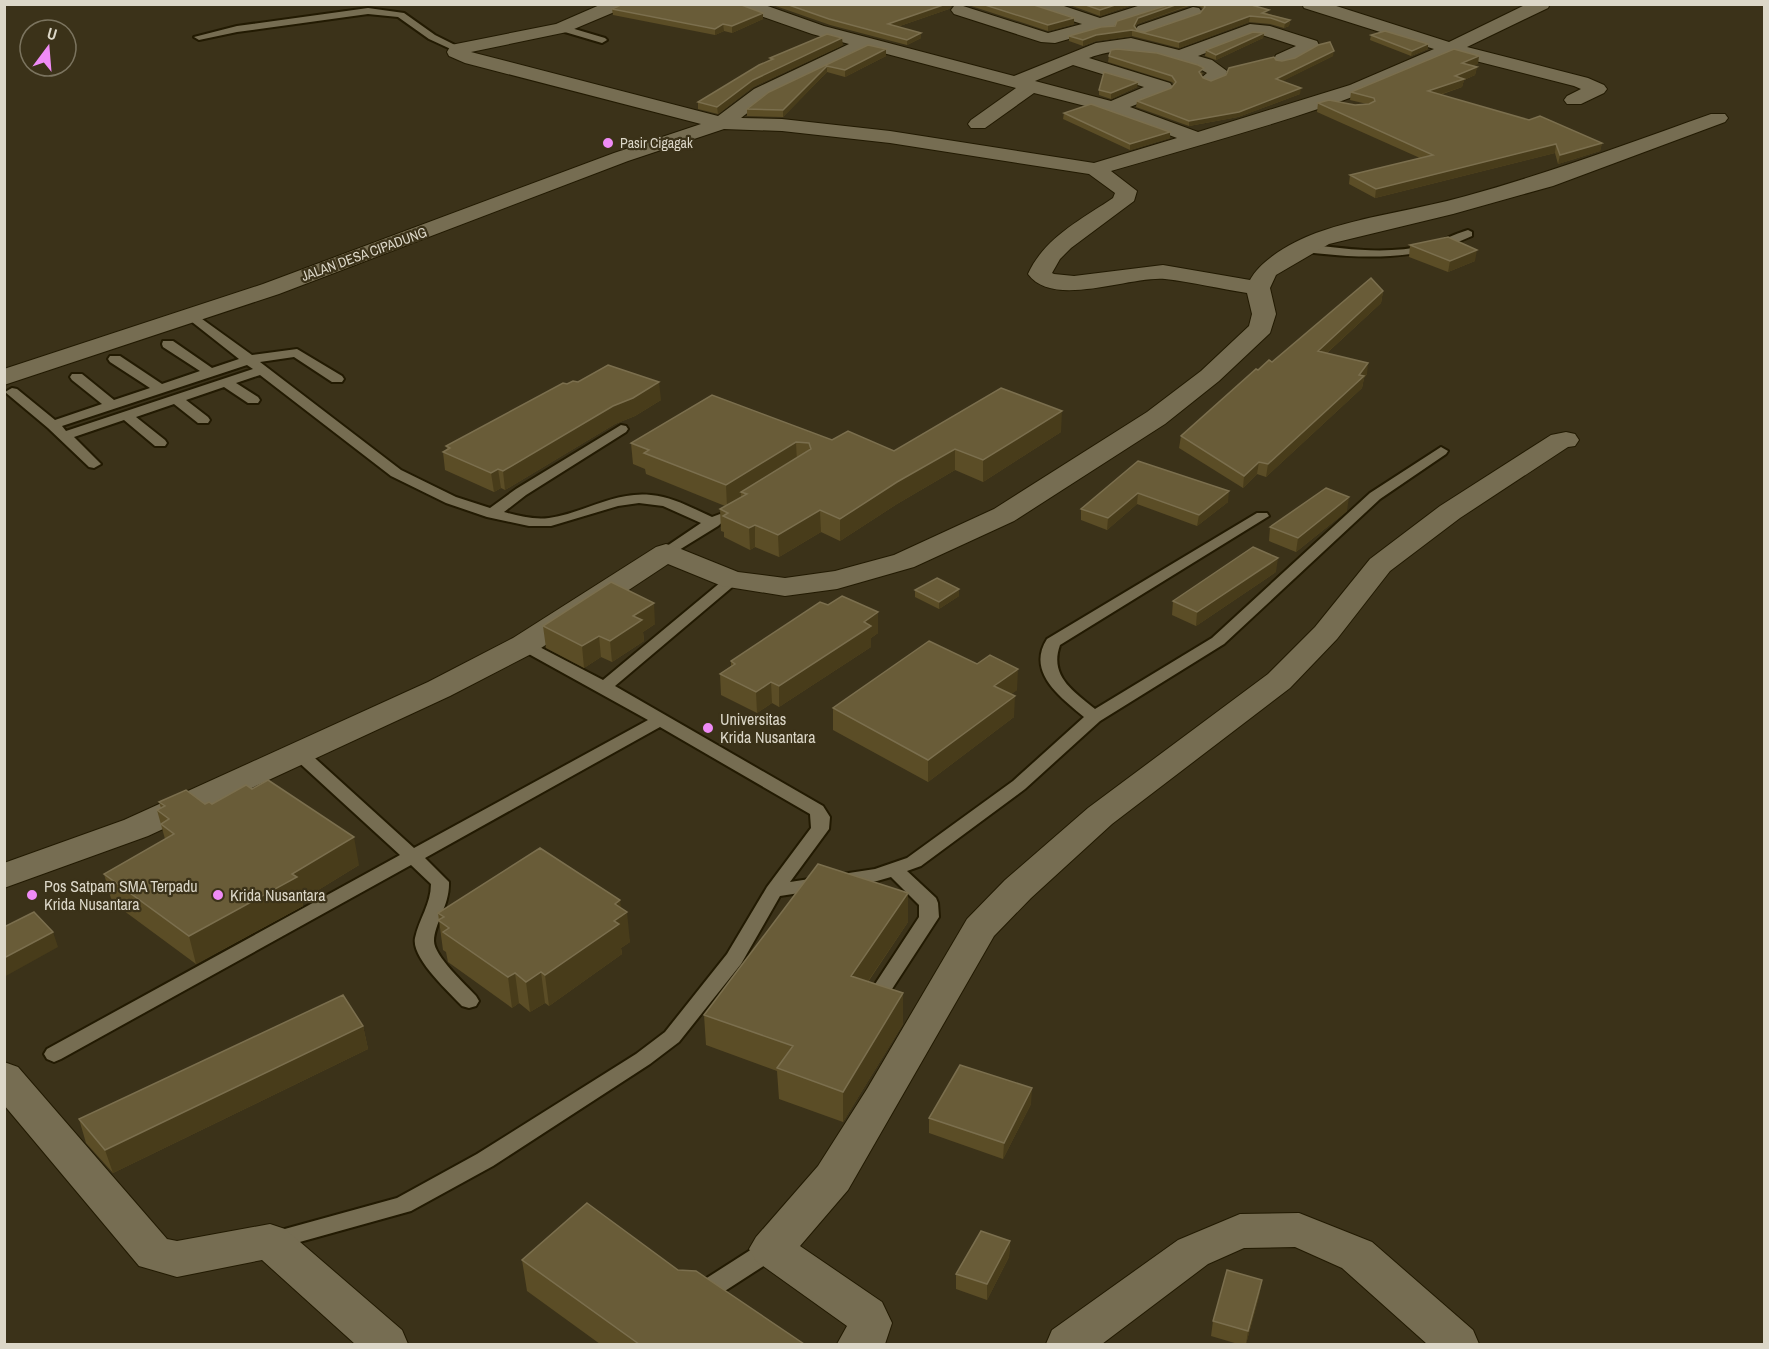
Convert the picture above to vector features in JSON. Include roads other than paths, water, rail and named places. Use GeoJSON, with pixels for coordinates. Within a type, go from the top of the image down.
{"type":"FeatureCollection","features":[{"type":"Feature","properties":{"kind":"street"},"geometry":{"type":"LineString","coordinates":[[618,4],[561,28],[458,49],[458,53],[472,59],[722,123],[782,125],[890,137],[1095,169],[1119,184],[1126,191],[1126,197],[1051,255],[1041,268],[1042,278],[1057,283],[1074,283],[1163,272],[1258,288]]}},
{"type":"Feature","properties":{"kind":"street"},"geometry":{"type":"LineString","coordinates":[[744,4],[778,18],[1112,107],[1198,139]]}},
{"type":"Feature","properties":{"kind":"street"},"geometry":{"type":"LineString","coordinates":[[960,10],[1047,38],[1065,36],[1104,25],[1164,4]]}},
{"type":"Feature","properties":{"kind":"street"},"geometry":{"type":"LineString","coordinates":[[1310,4],[1448,48],[1581,82],[1597,89],[1574,100]]}},
{"type":"Feature","properties":{"kind":"street"},"geometry":{"type":"LineString","coordinates":[[1095,169],[1332,103],[1542,4]]}},
{"type":"Feature","properties":{"kind":"street"},"geometry":{"type":"LineString","coordinates":[[1048,6],[1205,64],[1218,72],[1210,78]]}},
{"type":"Feature","properties":{"kind":"street"},"geometry":{"type":"LineString","coordinates":[[978,124],[1023,84],[1072,59],[1134,38],[1193,12]]}},
{"type":"Feature","properties":{"kind":"street"},"geometry":{"type":"LineString","coordinates":[[1180,56],[1250,29],[1264,30],[1310,45],[1282,59]]}},
{"type":"Feature","properties":{"kind":"street"},"geometry":{"type":"LineString","coordinates":[[722,123],[761,93],[867,42]]}},
{"type":"Feature","properties":{"kind":"street"},"geometry":{"type":"LineString","coordinates":[[1072,59],[1163,87],[1112,107]]}},
{"type":"Feature","properties":{"kind":"street"},"geometry":{"type":"LineString","coordinates":[[4,876],[136,828],[439,689],[524,645],[666,553],[732,580],[784,587],[837,580],[904,561],[1004,515],[1156,418],[1210,376],[1261,328],[1264,314],[1258,288],[1266,272],[1305,248],[1339,233],[1445,210],[1545,181],[1718,118]]}},
{"type":"Feature","properties":{"kind":"street","name":"JALAN DESA CIPADUNG"},"geometry":{"type":"LineString","coordinates":[[8,385],[191,315],[314,273],[621,157],[722,123]]}},
{"type":"Feature","properties":{"kind":"street"},"geometry":{"type":"LineString","coordinates":[[859,1344],[871,1326],[871,1321],[866,1315],[771,1249],[832,1178],[881,1100],[980,928],[1018,889],[1100,816],[1279,681],[1326,633],[1380,565],[1450,513],[1560,441],[1566,440]]}},
{"type":"Feature","properties":{"kind":"street"},"geometry":{"type":"LineString","coordinates":[[4,893],[116,844],[136,828]]}},
{"type":"Feature","properties":{"kind":"street"},"geometry":{"type":"LineString","coordinates":[[4,1077],[154,1254],[177,1259],[270,1241],[387,1344]]}},
{"type":"Feature","properties":{"kind":"street"},"geometry":{"type":"LineString","coordinates":[[1068,1344],[1193,1252],[1240,1231],[1299,1230],[1357,1255],[1457,1344]]}},
{"type":"Feature","properties":{"kind":"lane"},"geometry":{"type":"LineString","coordinates":[[199,37],[237,29],[368,11],[401,15],[432,37],[458,49]]}},
{"type":"Feature","properties":{"kind":"lane"},"geometry":{"type":"LineString","coordinates":[[561,28],[602,40]]}},
{"type":"Feature","properties":{"kind":"lane"},"geometry":{"type":"LineString","coordinates":[[1305,248],[1369,255],[1386,254],[1450,242],[1468,234]]}},
{"type":"Feature","properties":{"kind":"lane"},"geometry":{"type":"LineString","coordinates":[[191,315],[396,473],[451,500],[492,514],[528,522],[552,522],[621,499],[642,498],[668,502],[713,523]]}},
{"type":"Feature","properties":{"kind":"lane"},"geometry":{"type":"LineString","coordinates":[[168,344],[210,372]]}},
{"type":"Feature","properties":{"kind":"lane"},"geometry":{"type":"LineString","coordinates":[[53,425],[248,360],[285,352],[297,353],[337,379]]}},
{"type":"Feature","properties":{"kind":"lane"},"geometry":{"type":"LineString","coordinates":[[115,359],[160,389]]}},
{"type":"Feature","properties":{"kind":"lane"},"geometry":{"type":"LineString","coordinates":[[64,436],[127,417],[262,370]]}},
{"type":"Feature","properties":{"kind":"lane"},"geometry":{"type":"LineString","coordinates":[[77,377],[112,405]]}},
{"type":"Feature","properties":{"kind":"lane"},"geometry":{"type":"LineString","coordinates":[[226,383],[253,400]]}},
{"type":"Feature","properties":{"kind":"lane"},"geometry":{"type":"LineString","coordinates":[[8,385],[94,464]]}},
{"type":"Feature","properties":{"kind":"lane"},"geometry":{"type":"LineString","coordinates":[[177,399],[203,420]]}},
{"type":"Feature","properties":{"kind":"lane"},"geometry":{"type":"LineString","coordinates":[[127,417],[160,443]]}},
{"type":"Feature","properties":{"kind":"lane"},"geometry":{"type":"LineString","coordinates":[[492,514],[521,492],[621,429]]}},
{"type":"Feature","properties":{"kind":"lane"},"geometry":{"type":"LineString","coordinates":[[774,891],[895,870],[914,862],[1019,785],[1094,717],[1218,641],[1375,496],[1441,451]]}},
{"type":"Feature","properties":{"kind":"lane"},"geometry":{"type":"LineString","coordinates":[[666,553],[733,511]]}},
{"type":"Feature","properties":{"kind":"lane"},"geometry":{"type":"LineString","coordinates":[[1094,717],[1057,686],[1048,668],[1047,653],[1053,642],[1262,516]]}},
{"type":"Feature","properties":{"kind":"lane"},"geometry":{"type":"LineString","coordinates":[[604,687],[732,580]]}},
{"type":"Feature","properties":{"kind":"lane"},"geometry":{"type":"LineString","coordinates":[[270,1241],[403,1205],[485,1160],[643,1059],[672,1037],[698,1007],[734,959],[774,891],[820,829],[821,817],[818,810],[604,687],[524,645]]}},
{"type":"Feature","properties":{"kind":"lane"},"geometry":{"type":"LineString","coordinates":[[54,1054],[660,720]]}},
{"type":"Feature","properties":{"kind":"lane"},"geometry":{"type":"LineString","coordinates":[[300,754],[440,882],[440,896],[423,940],[428,955],[469,1001]]}},
{"type":"Feature","properties":{"kind":"lane"},"geometry":{"type":"LineString","coordinates":[[872,1004],[929,917],[930,903],[895,870]]}},
{"type":"Feature","properties":{"kind":"lane"},"geometry":{"type":"LineString","coordinates":[[681,1285],[690,1292],[706,1291],[771,1249]]}},
{"type":"Feature","properties":{"kind":"place","name":"Pasir Cigagak"},"geometry":{"type":"Point","coordinates":[608,143]}},
{"type":"Feature","properties":{"kind":"place","name":"Universitas Krida Nusantara"},"geometry":{"type":"Point","coordinates":[708,728]}},
{"type":"Feature","properties":{"kind":"place","name":"Pos Satpam SMA Terpadu Krida Nusantara"},"geometry":{"type":"Point","coordinates":[32,895]}},
{"type":"Feature","properties":{"kind":"place","name":"Krida Nusantara"},"geometry":{"type":"Point","coordinates":[218,895]}}]}
